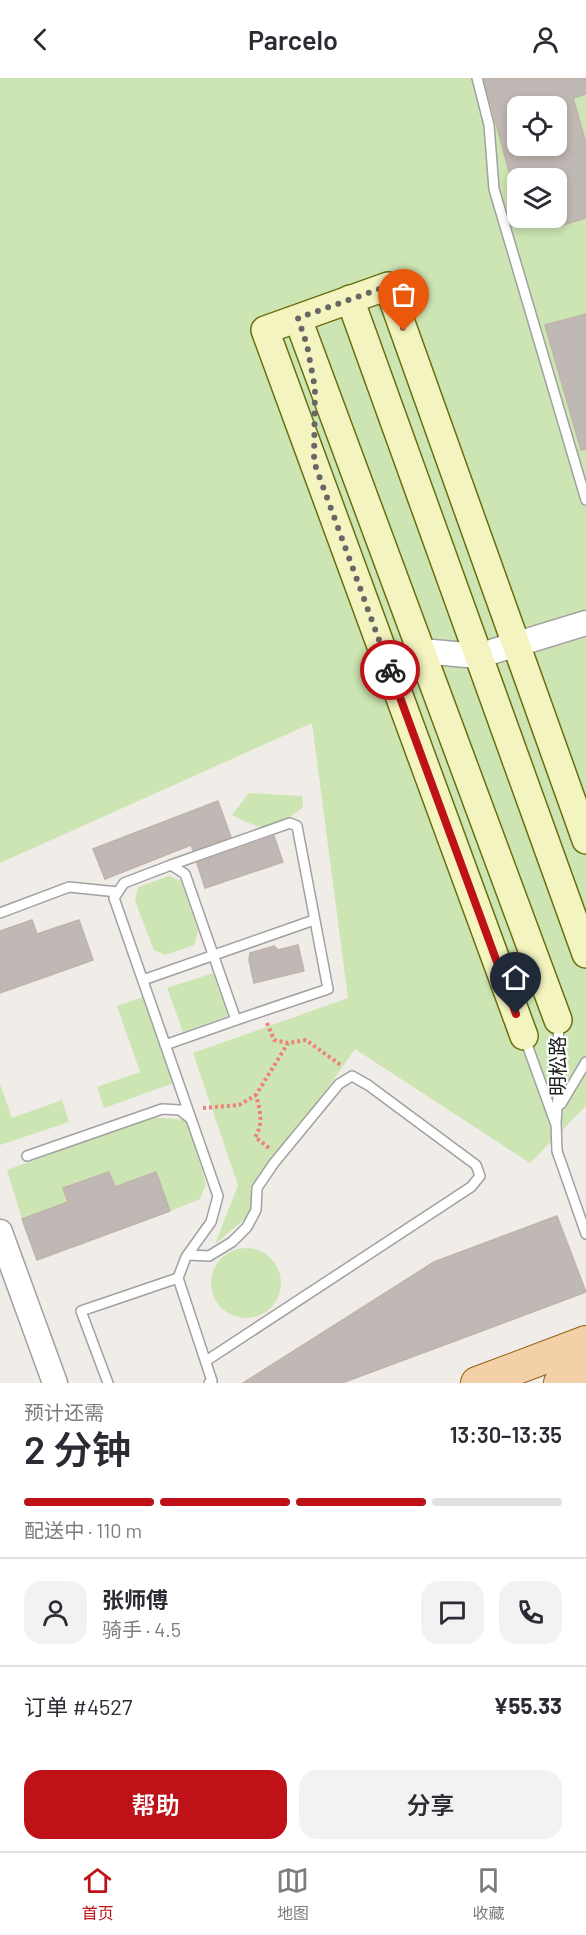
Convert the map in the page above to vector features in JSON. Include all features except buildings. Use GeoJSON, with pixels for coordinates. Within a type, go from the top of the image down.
{"type":"FeatureCollection","features":[{"type":"Feature","properties":{"kind":"main road"},"geometry":{"type":"LineString","coordinates":[[524,1036],[265,330],[388,286],[586,840]]}},
{"type":"Feature","properties":{"kind":"main road"},"geometry":{"type":"LineString","coordinates":[[350,299],[478,656],[583,935]]}},
{"type":"Feature","properties":{"kind":"main road"},"geometry":{"type":"LineString","coordinates":[[298,318],[558,1020]]}},
{"type":"Feature","properties":{"kind":"main road"},"geometry":{"type":"LineString","coordinates":[[307,345],[315,388],[314,462]]}},
{"type":"Feature","properties":{"kind":"main road"},"geometry":{"type":"LineString","coordinates":[[420,375],[428,516]]}},
{"type":"Feature","properties":{"kind":"main road"},"geometry":{"type":"LineString","coordinates":[[477,1383],[586,1342]]}},
{"type":"Feature","properties":{"kind":"main road"},"geometry":{"type":"LineString","coordinates":[[560,1383],[586,1373]]}},
{"type":"Feature","properties":{"kind":"street"},"geometry":{"type":"LineString","coordinates":[[387,661],[421,651],[478,656],[586,623]]}},
{"type":"Feature","properties":{"kind":"street"},"geometry":{"type":"LineString","coordinates":[[0,1232],[55,1383]]}},
{"type":"Feature","properties":{"kind":"lane"},"geometry":{"type":"LineString","coordinates":[[477,78],[489,124],[494,189],[586,500]]}},
{"type":"Feature","properties":{"kind":"lane"},"geometry":{"type":"LineString","coordinates":[[165,1045],[328,989],[297,826],[290,823],[124,883],[114,898],[142,980],[218,1196],[211,1222],[188,1255],[178,1278],[212,1381],[209,1383]]}},
{"type":"Feature","properties":{"kind":"lane"},"geometry":{"type":"LineString","coordinates":[[171,865],[185,874],[236,1020]]}},
{"type":"Feature","properties":{"kind":"lane"},"geometry":{"type":"LineString","coordinates":[[0,913],[69,887],[118,892]]}},
{"type":"Feature","properties":{"kind":"lane"},"geometry":{"type":"LineString","coordinates":[[142,980],[315,920]]}},
{"type":"Feature","properties":{"kind":"lane","name":"明松路"},"geometry":{"type":"LineString","coordinates":[[558,1020],[560,1072],[556,1117],[557,1151],[586,1234]]}},
{"type":"Feature","properties":{"kind":"lane","name":"明松路"},"geometry":{"type":"LineString","coordinates":[[524,1036],[556,1117]]}},
{"type":"Feature","properties":{"kind":"lane","name":"明松路"},"geometry":{"type":"LineString","coordinates":[[556,1117],[586,1062]]}},
{"type":"Feature","properties":{"kind":"lane"},"geometry":{"type":"LineString","coordinates":[[188,1255],[209,1256],[232,1242],[247,1227],[256,1210],[257,1188],[339,1084],[352,1077],[368,1085],[476,1166],[480,1176],[471,1187],[206,1362]]}},
{"type":"Feature","properties":{"kind":"lane"},"geometry":{"type":"LineString","coordinates":[[27,1156],[162,1109],[180,1110],[191,1119]]}},
{"type":"Feature","properties":{"kind":"lane"},"geometry":{"type":"LineString","coordinates":[[108,1383],[81,1311],[178,1278]]}},
{"type":"Feature","properties":{"kind":"path"},"geometry":{"type":"LineString","coordinates":[[262,1011],[274,1040],[288,1043],[306,1040],[349,1070],[352,1077]]}},
{"type":"Feature","properties":{"kind":"path"},"geometry":{"type":"LineString","coordinates":[[187,1107],[218,1109],[239,1106],[256,1095],[288,1043]]}},
{"type":"Feature","properties":{"kind":"path"},"geometry":{"type":"LineString","coordinates":[[256,1095],[261,1113],[260,1131],[255,1137],[281,1155]]}},
{"type":"Feature","properties":{"kind":"green space"},"geometry":{"type":"Polygon","coordinates":[[[0,78],[586,78],[586,1106],[530,1163],[355,1049],[257,1188],[256,1210],[215,1244],[238,1185],[193,1053],[348,998],[312,723],[0,863],[0,78]]]}},
{"type":"Feature","properties":{"kind":"green space"},"geometry":{"type":"Polygon","coordinates":[[[249,793],[302,796],[303,807],[276,825],[262,827],[254,825],[232,815],[249,793]]]}},
{"type":"Feature","properties":{"kind":"green space"},"geometry":{"type":"Polygon","coordinates":[[[169,876],[181,881],[198,931],[194,945],[165,955],[154,950],[135,901],[138,887],[169,876]]]}},
{"type":"Feature","properties":{"kind":"green space"},"geometry":{"type":"Polygon","coordinates":[[[213,973],[228,1016],[183,1032],[167,988],[213,973]]]}},
{"type":"Feature","properties":{"kind":"green space"},"geometry":{"type":"Polygon","coordinates":[[[143,997],[174,1083],[104,1108],[97,1087],[140,1072],[117,1006],[143,997]]]}},
{"type":"Feature","properties":{"kind":"green space"},"geometry":{"type":"Polygon","coordinates":[[[0,1084],[12,1118],[62,1100],[69,1122],[0,1145],[0,1084]]]}},
{"type":"Feature","properties":{"kind":"green space"},"geometry":{"type":"Polygon","coordinates":[[[153,1117],[187,1120],[206,1184],[200,1199],[170,1211],[156,1172],[115,1187],[109,1172],[63,1188],[68,1202],[22,1219],[7,1170],[153,1117]]]}},
{"type":"Feature","properties":{"kind":"green space"},"geometry":{"type":"Polygon","coordinates":[[[246,1248],[259,1251],[271,1258],[278,1270],[281,1283],[278,1296],[271,1308],[259,1315],[246,1318],[233,1315],[221,1308],[214,1296],[211,1283],[214,1270],[221,1258],[233,1251],[246,1248]]]}},
{"type":"Feature","properties":{"kind":"way so far"},"geometry":{"type":"LineString","coordinates":[[390,670],[314,462],[315,388],[307,345],[298,318],[388,286],[404,331]]}},
{"type":"Feature","properties":{"kind":"route"},"geometry":{"type":"LineString","coordinates":[[390,670],[516,1014]]}}]}
